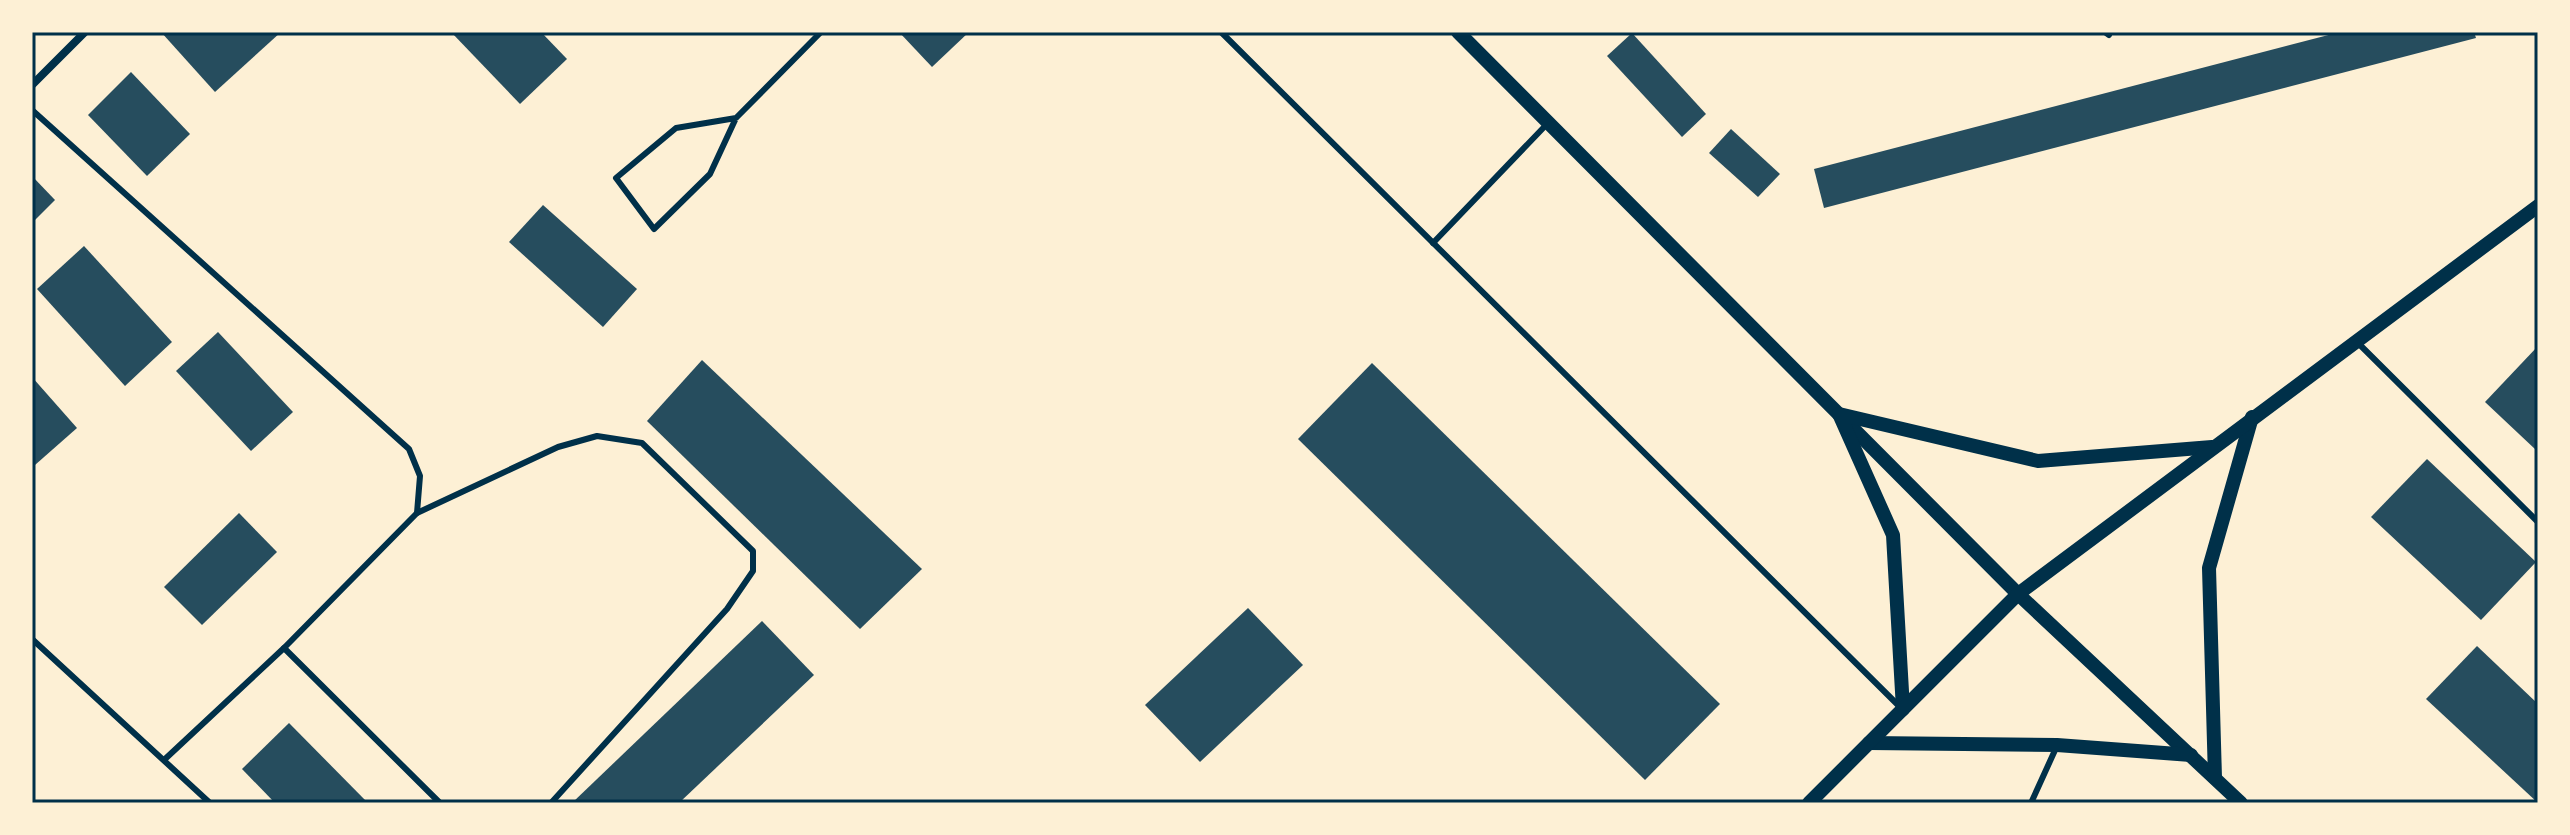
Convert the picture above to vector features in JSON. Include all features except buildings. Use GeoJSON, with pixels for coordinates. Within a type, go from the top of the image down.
{"type":"FeatureCollection","features":[{"type":"Feature","properties":{"kind":"street"},"geometry":{"type":"LineString","coordinates":[[32,85],[85,32]]}},
{"type":"Feature","properties":{"kind":"street"},"geometry":{"type":"LineString","coordinates":[[1458,32],[2018,594],[2241,803]]}},
{"type":"Feature","properties":{"kind":"street"},"geometry":{"type":"LineString","coordinates":[[1809,803],[2018,594],[2538,206]]}},
{"type":"Feature","properties":{"kind":"street"},"geometry":{"type":"LineString","coordinates":[[1839,414],[2038,461],[2212,447]]}},
{"type":"Feature","properties":{"kind":"street"},"geometry":{"type":"LineString","coordinates":[[1839,414],[1893,535],[1903,709]]}},
{"type":"Feature","properties":{"kind":"street"},"geometry":{"type":"LineString","coordinates":[[2215,778],[2209,568],[2252,417]]}},
{"type":"Feature","properties":{"kind":"street"},"geometry":{"type":"LineString","coordinates":[[1869,743],[2057,745],[2191,755]]}},
{"type":"Feature","properties":{"kind":"lane"},"geometry":{"type":"LineString","coordinates":[[736,118],[676,128],[616,178],[654,229],[710,174],[736,118],[821,32]]}},
{"type":"Feature","properties":{"kind":"lane"},"geometry":{"type":"LineString","coordinates":[[1221,32],[1903,709]]}},
{"type":"Feature","properties":{"kind":"lane"},"geometry":{"type":"LineString","coordinates":[[32,110],[409,449],[420,476],[417,513]]}},
{"type":"Feature","properties":{"kind":"lane"},"geometry":{"type":"LineString","coordinates":[[1433,243],[1548,122]]}},
{"type":"Feature","properties":{"kind":"lane"},"geometry":{"type":"LineString","coordinates":[[2356,341],[2538,522]]}},
{"type":"Feature","properties":{"kind":"lane"},"geometry":{"type":"LineString","coordinates":[[164,760],[284,648],[417,513],[558,447],[597,436],[642,443],[753,551],[753,571],[727,609],[551,803]]}},
{"type":"Feature","properties":{"kind":"lane"},"geometry":{"type":"LineString","coordinates":[[32,639],[210,803]]}},
{"type":"Feature","properties":{"kind":"lane"},"geometry":{"type":"LineString","coordinates":[[284,648],[440,803]]}},
{"type":"Feature","properties":{"kind":"lane"},"geometry":{"type":"LineString","coordinates":[[2031,803],[2057,745]]}}]}
